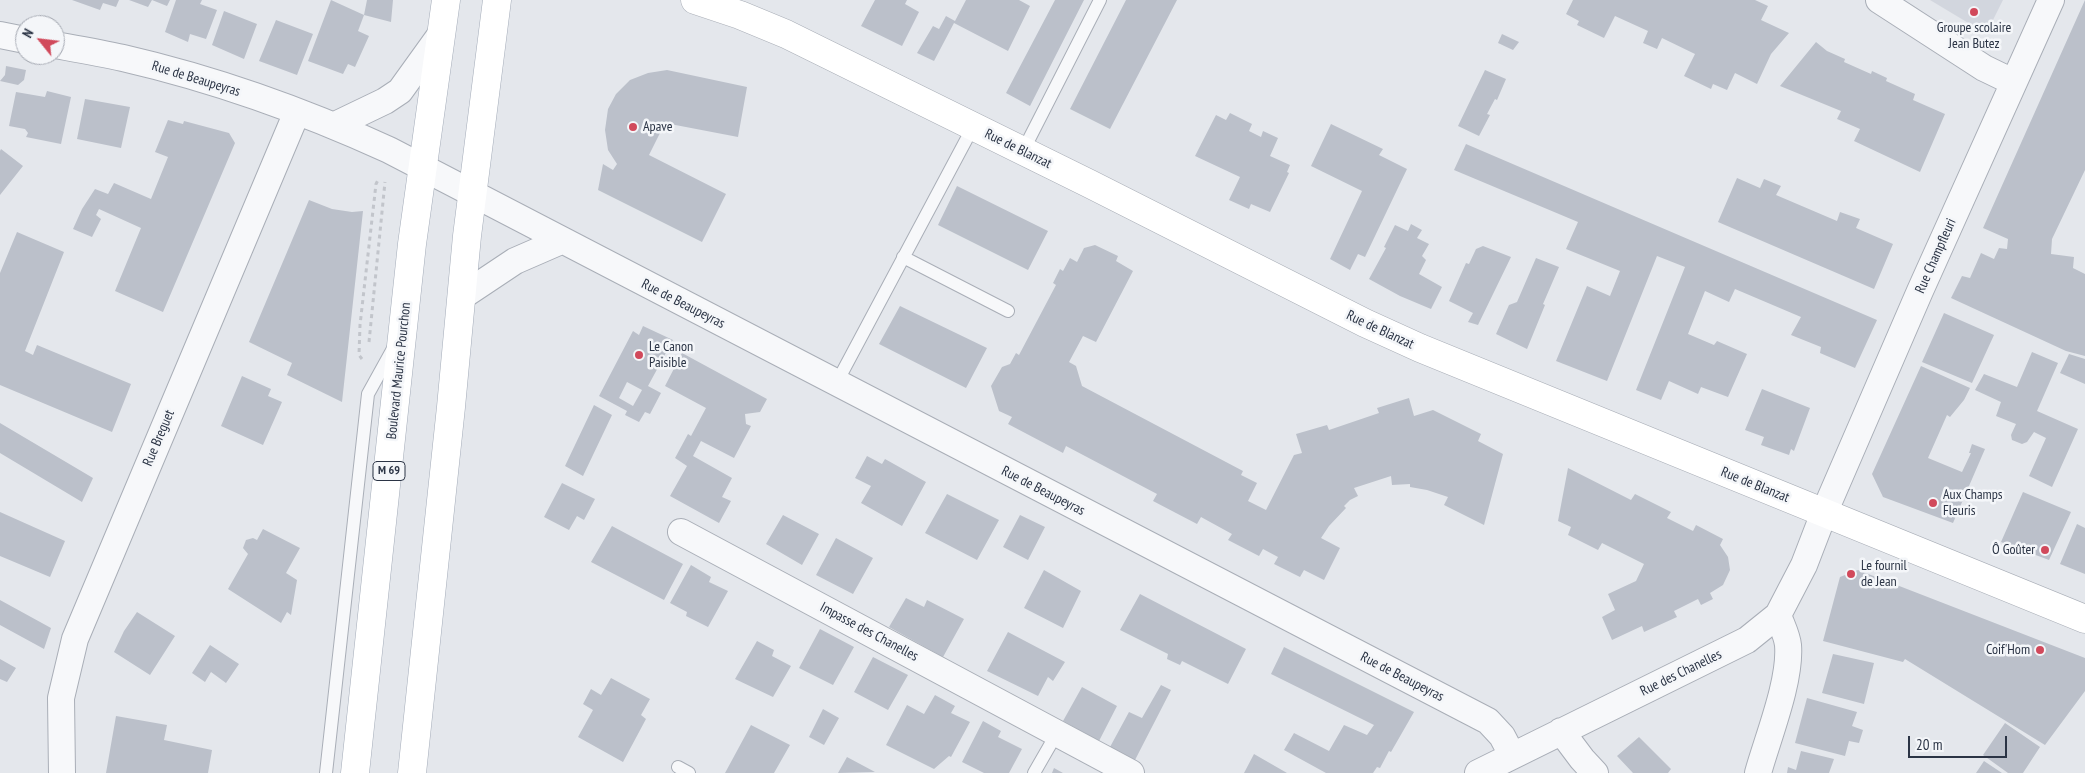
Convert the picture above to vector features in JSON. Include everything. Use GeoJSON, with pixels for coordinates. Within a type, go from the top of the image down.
{"type":"FeatureCollection","features":[{"type":"Feature","properties":{"kind":"main road","name":"Boulevard Maurice Pourchon"},"geometry":{"type":"LineString","coordinates":[[355,773],[422,168],[446,0]]}},
{"type":"Feature","properties":{"kind":"main road"},"geometry":{"type":"LineString","coordinates":[[412,773],[472,193],[497,0]]}},
{"type":"Feature","properties":{"kind":"main road","name":"Rue de Blanzat"},"geometry":{"type":"LineString","coordinates":[[694,0],[740,15],[786,34],[1366,324],[2085,619]]}},
{"type":"Feature","properties":{"kind":"street"},"geometry":{"type":"LineString","coordinates":[[1879,0],[1984,68],[2013,82]]}},
{"type":"Feature","properties":{"kind":"street","name":"Rue Champfleuri"},"geometry":{"type":"LineString","coordinates":[[1824,513],[1920,291],[2051,0]]}},
{"type":"Feature","properties":{"kind":"street"},"geometry":{"type":"LineString","coordinates":[[335,126],[385,101],[400,91],[441,34]]}},
{"type":"Feature","properties":{"kind":"street"},"geometry":{"type":"LineString","coordinates":[[0,35],[15,38]]}},
{"type":"Feature","properties":{"kind":"street","name":"Rue de Beaupeyras"},"geometry":{"type":"LineString","coordinates":[[65,47],[123,58],[222,86],[335,126],[389,150],[836,384],[1488,721],[1502,736],[1512,755]]}},
{"type":"Feature","properties":{"kind":"street","name":"Rue Breguet"},"geometry":{"type":"LineString","coordinates":[[62,773],[61,698],[75,638],[297,112]]}},
{"type":"Feature","properties":{"kind":"street"},"geometry":{"type":"LineString","coordinates":[[462,297],[515,261],[561,241]]}},
{"type":"Feature","properties":{"kind":"street","name":"Rue des Chanelles"},"geometry":{"type":"LineString","coordinates":[[1478,773],[1748,640],[1778,615],[1804,565],[1824,513]]}},
{"type":"Feature","properties":{"kind":"street","name":"Impasse des Chanelles"},"geometry":{"type":"LineString","coordinates":[[681,532],[1131,773]]}},
{"type":"Feature","properties":{"kind":"street"},"geometry":{"type":"LineString","coordinates":[[1758,773],[1787,664],[1788,643],[1778,615]]}},
{"type":"Feature","properties":{"kind":"street"},"geometry":{"type":"LineString","coordinates":[[1561,731],[1577,754],[1596,773]]}},
{"type":"Feature","properties":{"kind":"lane"},"geometry":{"type":"LineString","coordinates":[[1023,151],[1100,0]]}},
{"type":"Feature","properties":{"kind":"lane"},"geometry":{"type":"LineString","coordinates":[[836,384],[973,127]]}},
{"type":"Feature","properties":{"kind":"lane"},"geometry":{"type":"LineString","coordinates":[[904,257],[1008,311]]}},
{"type":"Feature","properties":{"kind":"lane"},"geometry":{"type":"LineString","coordinates":[[326,773],[368,394],[404,328]]}},
{"type":"Feature","properties":{"kind":"lane"},"geometry":{"type":"LineString","coordinates":[[1034,773],[1057,733]]}},
{"type":"Feature","properties":{"kind":"path"},"geometry":{"type":"LineString","coordinates":[[376,184],[360,325],[359,355],[378,376]]}},
{"type":"Feature","properties":{"kind":"shaded area","name":"Groupe scolaire Jean Butez"},"geometry":{"type":"Polygon","coordinates":[[[1930,0],[2003,0],[1991,24],[1980,30],[1930,0]]]}},
{"type":"Feature","properties":{"kind":"building"},"geometry":{"type":"Polygon","coordinates":[[[72,0],[119,0],[116,7],[103,3],[100,10],[72,0]]]}},
{"type":"Feature","properties":{"kind":"building"},"geometry":{"type":"Polygon","coordinates":[[[129,0],[152,0],[148,7],[129,0]]]}},
{"type":"Feature","properties":{"kind":"building"},"geometry":{"type":"Polygon","coordinates":[[[152,0],[170,0],[167,6],[152,0]]]}},
{"type":"Feature","properties":{"kind":"building"},"geometry":{"type":"Polygon","coordinates":[[[176,0],[202,0],[200,4],[217,10],[206,39],[190,34],[188,42],[165,32],[176,0]]]}},
{"type":"Feature","properties":{"kind":"building"},"geometry":{"type":"Polygon","coordinates":[[[331,0],[364,15],[358,31],[369,36],[355,67],[348,64],[343,74],[308,61],[331,0]]]}},
{"type":"Feature","properties":{"kind":"building"},"geometry":{"type":"Polygon","coordinates":[[[367,0],[393,0],[391,22],[364,15],[367,0]]]}},
{"type":"Feature","properties":{"kind":"building"},"geometry":{"type":"Polygon","coordinates":[[[875,0],[907,0],[905,4],[919,12],[902,46],[861,26],[875,0]]]}},
{"type":"Feature","properties":{"kind":"building"},"geometry":{"type":"Polygon","coordinates":[[[966,0],[1019,0],[1030,6],[1008,51],[954,23],[934,61],[917,53],[933,26],[939,29],[946,16],[955,21],[966,0]]]}},
{"type":"Feature","properties":{"kind":"building"},"geometry":{"type":"Polygon","coordinates":[[[1055,0],[1084,0],[1030,106],[1006,93],[1055,0]]]}},
{"type":"Feature","properties":{"kind":"building"},"geometry":{"type":"Polygon","coordinates":[[[1126,0],[1177,0],[1110,129],[1070,109],[1126,0]]]}},
{"type":"Feature","properties":{"kind":"building"},"geometry":{"type":"Polygon","coordinates":[[[1573,0],[1755,0],[1768,6],[1761,20],[1789,33],[1771,54],[1757,84],[1735,73],[1727,90],[1713,84],[1711,89],[1684,76],[1695,54],[1662,38],[1657,49],[1643,43],[1648,31],[1615,16],[1604,38],[1577,25],[1579,21],[1566,14],[1573,0]]]}},
{"type":"Feature","properties":{"kind":"building"},"geometry":{"type":"Polygon","coordinates":[[[2085,0],[2085,170],[2052,239],[2051,254],[2074,257],[2073,268],[2085,274],[2085,356],[2066,351],[1951,298],[1962,276],[1970,278],[1981,253],[1994,259],[1999,248],[2007,249],[2008,239],[1983,228],[2085,0]]]}},
{"type":"Feature","properties":{"kind":"building"},"geometry":{"type":"Polygon","coordinates":[[[224,11],[257,24],[244,59],[212,45],[224,11]]]}},
{"type":"Feature","properties":{"kind":"building"},"geometry":{"type":"Polygon","coordinates":[[[276,20],[313,34],[297,75],[259,61],[276,20]]]}},
{"type":"Feature","properties":{"kind":"building"},"geometry":{"type":"Polygon","coordinates":[[[1502,34],[1519,42],[1513,50],[1498,43],[1502,34]]]}},
{"type":"Feature","properties":{"kind":"building"},"geometry":{"type":"Polygon","coordinates":[[[1816,42],[1827,51],[1845,59],[1844,62],[1871,74],[1872,71],[1887,78],[1886,81],[1915,94],[1913,100],[1945,114],[1920,172],[1854,141],[1860,129],[1837,119],[1841,111],[1780,86],[1816,42]]]}},
{"type":"Feature","properties":{"kind":"building"},"geometry":{"type":"Polygon","coordinates":[[[6,66],[26,70],[24,80],[18,85],[0,81],[5,75],[6,66]]]}},
{"type":"Feature","properties":{"kind":"building"},"geometry":{"type":"Polygon","coordinates":[[[667,70],[747,87],[738,137],[665,123],[649,155],[726,194],[702,242],[598,190],[603,164],[613,170],[617,164],[608,150],[605,130],[608,109],[616,94],[630,80],[648,73],[667,70]]]}},
{"type":"Feature","properties":{"kind":"building"},"geometry":{"type":"Polygon","coordinates":[[[1485,70],[1506,79],[1497,100],[1495,99],[1487,114],[1490,115],[1479,136],[1458,126],[1485,70]]]}},
{"type":"Feature","properties":{"kind":"building"},"geometry":{"type":"Polygon","coordinates":[[[47,91],[71,97],[61,144],[26,137],[28,133],[25,129],[9,126],[16,92],[45,97],[47,91]]]}},
{"type":"Feature","properties":{"kind":"building"},"geometry":{"type":"Polygon","coordinates":[[[85,99],[130,107],[121,148],[77,139],[85,99]]]}},
{"type":"Feature","properties":{"kind":"building"},"geometry":{"type":"Polygon","coordinates":[[[1230,113],[1252,124],[1249,131],[1261,137],[1263,131],[1278,138],[1270,156],[1290,165],[1287,172],[1289,173],[1270,212],[1251,204],[1249,209],[1229,200],[1240,177],[1195,156],[1216,115],[1226,120],[1230,113]]]}},
{"type":"Feature","properties":{"kind":"building"},"geometry":{"type":"Polygon","coordinates":[[[168,120],[183,124],[184,121],[229,133],[235,143],[163,312],[115,291],[141,228],[99,209],[96,215],[101,219],[92,237],[73,229],[82,209],[95,189],[108,194],[114,183],[151,199],[168,157],[155,152],[168,120]]]}},
{"type":"Feature","properties":{"kind":"building"},"geometry":{"type":"Polygon","coordinates":[[[1331,124],[1383,149],[1379,155],[1407,169],[1365,257],[1358,254],[1350,270],[1330,259],[1362,191],[1311,166],[1331,124]]]}},
{"type":"Feature","properties":{"kind":"building"},"geometry":{"type":"Polygon","coordinates":[[[1466,144],[1877,320],[1855,368],[1820,353],[1821,347],[1791,335],[1801,317],[1735,289],[1729,302],[1705,291],[1688,334],[1714,345],[1717,341],[1747,354],[1728,397],[1701,387],[1698,394],[1669,381],[1661,400],[1636,390],[1685,267],[1657,256],[1607,381],[1556,361],[1587,286],[1610,296],[1620,271],[1566,249],[1578,222],[1454,170],[1466,144]]]}},
{"type":"Feature","properties":{"kind":"building"},"geometry":{"type":"Polygon","coordinates":[[[1,149],[23,166],[0,195],[0,151],[1,149]]]}},
{"type":"Feature","properties":{"kind":"building"},"geometry":{"type":"Polygon","coordinates":[[[1737,178],[1760,188],[1764,179],[1781,186],[1776,195],[1837,221],[1840,212],[1860,219],[1856,228],[1893,244],[1874,289],[1718,222],[1737,178]]]}},
{"type":"Feature","properties":{"kind":"building"},"geometry":{"type":"Polygon","coordinates":[[[957,186],[1048,231],[1028,270],[938,225],[957,186]]]}},
{"type":"Feature","properties":{"kind":"building"},"geometry":{"type":"Polygon","coordinates":[[[309,200],[332,209],[352,212],[363,211],[342,402],[287,375],[292,363],[249,342],[309,200]]]}},
{"type":"Feature","properties":{"kind":"building"},"geometry":{"type":"Polygon","coordinates":[[[1411,224],[1422,230],[1417,238],[1429,244],[1422,256],[1426,260],[1419,274],[1442,287],[1431,309],[1400,296],[1369,279],[1386,248],[1384,247],[1395,225],[1408,231],[1411,224]]]}},
{"type":"Feature","properties":{"kind":"building"},"geometry":{"type":"Polygon","coordinates":[[[17,232],[64,252],[25,351],[33,355],[37,345],[131,384],[112,432],[0,385],[0,273],[17,232]]]}},
{"type":"Feature","properties":{"kind":"building"},"geometry":{"type":"Polygon","coordinates":[[[1095,245],[1118,256],[1116,261],[1133,271],[1096,342],[1083,336],[1069,362],[1076,366],[1082,386],[1243,471],[1241,475],[1257,483],[1248,501],[1266,510],[1294,455],[1302,453],[1296,434],[1327,425],[1329,430],[1379,413],[1377,408],[1409,398],[1414,416],[1433,410],[1481,434],[1478,441],[1503,454],[1484,525],[1444,505],[1448,497],[1410,487],[1410,484],[1392,485],[1391,476],[1354,488],[1358,496],[1344,506],[1346,508],[1329,526],[1321,538],[1340,548],[1324,580],[1304,570],[1300,577],[1274,564],[1278,557],[1263,549],[1259,556],[1228,540],[1232,534],[1201,517],[1197,524],[1153,501],[1157,494],[1066,446],[1063,453],[1008,424],[1012,417],[999,411],[991,386],[1002,367],[1010,364],[1016,353],[1019,355],[1056,285],[1053,283],[1060,269],[1063,271],[1070,258],[1077,262],[1084,248],[1095,245]]]}},
{"type":"Feature","properties":{"kind":"building"},"geometry":{"type":"Polygon","coordinates":[[[1483,246],[1511,257],[1478,325],[1468,322],[1473,313],[1449,301],[1466,263],[1469,264],[1476,249],[1483,246]]]}},
{"type":"Feature","properties":{"kind":"building"},"geometry":{"type":"Polygon","coordinates":[[[1536,258],[1559,267],[1527,349],[1496,334],[1509,305],[1517,302],[1536,258]]]}},
{"type":"Feature","properties":{"kind":"building"},"geometry":{"type":"Polygon","coordinates":[[[900,306],[987,348],[966,388],[879,344],[900,306]]]}},
{"type":"Feature","properties":{"kind":"building"},"geometry":{"type":"Polygon","coordinates":[[[1944,313],[1994,335],[1972,383],[1922,362],[1944,313]]]}},
{"type":"Feature","properties":{"kind":"building"},"geometry":{"type":"Polygon","coordinates":[[[643,326],[673,340],[648,386],[661,393],[650,414],[645,412],[639,422],[625,415],[627,411],[599,396],[633,331],[639,335],[643,326]],[[627,382],[619,398],[633,406],[642,390],[627,382]]]}},
{"type":"Feature","properties":{"kind":"building"},"geometry":{"type":"Polygon","coordinates":[[[2032,352],[2058,363],[2037,411],[2078,429],[2052,487],[2029,476],[2046,438],[2034,432],[2027,442],[2022,444],[2012,440],[2011,435],[2016,424],[1996,416],[2001,402],[1975,390],[1984,374],[2017,387],[2032,352]]]}},
{"type":"Feature","properties":{"kind":"building"},"geometry":{"type":"Polygon","coordinates":[[[682,353],[767,399],[760,412],[745,414],[746,424],[751,426],[734,458],[701,441],[693,456],[732,478],[722,497],[731,501],[719,523],[670,496],[687,466],[675,458],[688,434],[691,436],[706,408],[665,386],[682,353]]]}},
{"type":"Feature","properties":{"kind":"building"},"geometry":{"type":"Polygon","coordinates":[[[2069,354],[2085,359],[2085,384],[2060,373],[2069,354]]]}},
{"type":"Feature","properties":{"kind":"building"},"geometry":{"type":"Polygon","coordinates":[[[1921,366],[1970,388],[1964,400],[1950,417],[1947,415],[1928,458],[1962,472],[1971,453],[1969,453],[1972,444],[1985,449],[1953,523],[1883,497],[1872,474],[1921,366]]]}},
{"type":"Feature","properties":{"kind":"building"},"geometry":{"type":"Polygon","coordinates":[[[242,376],[271,389],[268,396],[282,402],[263,445],[221,426],[242,376]]]}},
{"type":"Feature","properties":{"kind":"building"},"geometry":{"type":"Polygon","coordinates":[[[1762,389],[1810,408],[1794,451],[1791,449],[1789,455],[1761,445],[1764,437],[1745,430],[1762,389]]]}},
{"type":"Feature","properties":{"kind":"building"},"geometry":{"type":"Polygon","coordinates":[[[594,405],[612,415],[583,476],[565,466],[594,405]]]}},
{"type":"Feature","properties":{"kind":"building"},"geometry":{"type":"Polygon","coordinates":[[[0,423],[93,478],[82,502],[0,453],[0,423]]]}},
{"type":"Feature","properties":{"kind":"building"},"geometry":{"type":"Polygon","coordinates":[[[867,456],[882,464],[885,459],[926,482],[902,526],[861,503],[871,486],[855,478],[867,456]]]}},
{"type":"Feature","properties":{"kind":"building"},"geometry":{"type":"Polygon","coordinates":[[[1568,468],[1631,500],[1635,494],[1671,512],[1667,518],[1693,531],[1696,525],[1723,539],[1720,545],[1728,557],[1730,570],[1723,585],[1710,593],[1713,599],[1701,605],[1698,599],[1674,611],[1677,617],[1644,632],[1642,626],[1612,640],[1602,617],[1615,610],[1608,594],[1636,581],[1644,564],[1602,543],[1598,550],[1568,535],[1571,527],[1558,521],[1568,468]]]}},
{"type":"Feature","properties":{"kind":"building"},"geometry":{"type":"Polygon","coordinates":[[[562,483],[595,499],[584,520],[577,516],[569,530],[544,517],[562,483]]]}},
{"type":"Feature","properties":{"kind":"building"},"geometry":{"type":"Polygon","coordinates":[[[2023,492],[2071,512],[2049,560],[2001,542],[2023,492]]]}},
{"type":"Feature","properties":{"kind":"building"},"geometry":{"type":"Polygon","coordinates":[[[947,494],[999,520],[977,560],[925,533],[947,494]]]}},
{"type":"Feature","properties":{"kind":"building"},"geometry":{"type":"Polygon","coordinates":[[[0,512],[65,541],[50,577],[0,556],[0,512]]]}},
{"type":"Feature","properties":{"kind":"building"},"geometry":{"type":"Polygon","coordinates":[[[783,515],[819,534],[802,565],[766,544],[783,515]]]}},
{"type":"Feature","properties":{"kind":"building"},"geometry":{"type":"Polygon","coordinates":[[[1020,515],[1045,527],[1028,560],[1003,547],[1020,515]]]}},
{"type":"Feature","properties":{"kind":"building"},"geometry":{"type":"Polygon","coordinates":[[[2077,524],[2085,528],[2085,574],[2060,564],[2077,524]]]}},
{"type":"Feature","properties":{"kind":"building"},"geometry":{"type":"Polygon","coordinates":[[[612,526],[683,564],[664,600],[591,562],[612,526]]]}},
{"type":"Feature","properties":{"kind":"building"},"geometry":{"type":"Polygon","coordinates":[[[263,529],[300,548],[286,573],[297,580],[291,615],[287,612],[281,623],[228,589],[248,554],[243,548],[246,540],[253,538],[257,540],[263,529]]]}},
{"type":"Feature","properties":{"kind":"building"},"geometry":{"type":"Polygon","coordinates":[[[836,538],[873,558],[853,594],[816,575],[836,538]]]}},
{"type":"Feature","properties":{"kind":"building"},"geometry":{"type":"Polygon","coordinates":[[[691,565],[711,577],[709,582],[728,591],[708,627],[686,616],[687,612],[670,603],[691,565]]]}},
{"type":"Feature","properties":{"kind":"building"},"geometry":{"type":"Polygon","coordinates":[[[1044,570],[1081,591],[1063,628],[1024,608],[1044,570]]]}},
{"type":"Feature","properties":{"kind":"building"},"geometry":{"type":"Polygon","coordinates":[[[1858,570],[2085,658],[2085,691],[2045,745],[1905,659],[1903,662],[1823,641],[1840,577],[1858,570]]]}},
{"type":"Feature","properties":{"kind":"building"},"geometry":{"type":"Polygon","coordinates":[[[1140,594],[1246,649],[1228,684],[1182,661],[1180,665],[1167,659],[1168,654],[1120,630],[1140,594]]]}},
{"type":"Feature","properties":{"kind":"building"},"geometry":{"type":"Polygon","coordinates":[[[906,598],[924,607],[927,600],[964,619],[943,657],[889,627],[906,598]]]}},
{"type":"Feature","properties":{"kind":"building"},"geometry":{"type":"Polygon","coordinates":[[[0,600],[51,628],[44,649],[0,625],[0,600]]]}},
{"type":"Feature","properties":{"kind":"building"},"geometry":{"type":"Polygon","coordinates":[[[137,612],[175,636],[150,675],[114,652],[124,631],[137,612]]]}},
{"type":"Feature","properties":{"kind":"building"},"geometry":{"type":"Polygon","coordinates":[[[820,629],[854,647],[833,685],[799,668],[820,629]]]}},
{"type":"Feature","properties":{"kind":"building"},"geometry":{"type":"Polygon","coordinates":[[[1008,632],[1065,662],[1053,681],[1048,677],[1038,696],[987,671],[1008,632]]]}},
{"type":"Feature","properties":{"kind":"building"},"geometry":{"type":"Polygon","coordinates":[[[757,641],[774,650],[772,656],[791,666],[773,697],[735,679],[757,641]]]}},
{"type":"Feature","properties":{"kind":"building"},"geometry":{"type":"Polygon","coordinates":[[[210,645],[239,664],[226,683],[211,672],[205,682],[192,673],[210,645]]]}},
{"type":"Feature","properties":{"kind":"building"},"geometry":{"type":"Polygon","coordinates":[[[1284,647],[1414,712],[1380,768],[1377,767],[1373,773],[1326,773],[1284,750],[1294,733],[1329,751],[1344,725],[1367,735],[1374,725],[1271,674],[1284,647]]]}},
{"type":"Feature","properties":{"kind":"building"},"geometry":{"type":"Polygon","coordinates":[[[1833,654],[1874,663],[1864,704],[1822,693],[1833,654]]]}},
{"type":"Feature","properties":{"kind":"building"},"geometry":{"type":"Polygon","coordinates":[[[873,657],[908,675],[888,710],[854,692],[873,657]]]}},
{"type":"Feature","properties":{"kind":"building"},"geometry":{"type":"Polygon","coordinates":[[[0,659],[16,668],[7,682],[0,679],[0,659]]]}},
{"type":"Feature","properties":{"kind":"building"},"geometry":{"type":"Polygon","coordinates":[[[611,678],[650,699],[641,715],[646,719],[623,762],[578,737],[593,710],[583,704],[591,689],[601,695],[611,678]]]}},
{"type":"Feature","properties":{"kind":"building"},"geometry":{"type":"Polygon","coordinates":[[[1161,685],[1171,690],[1135,760],[1110,747],[1129,712],[1142,718],[1161,685]]]}},
{"type":"Feature","properties":{"kind":"building"},"geometry":{"type":"Polygon","coordinates":[[[1082,687],[1117,706],[1099,741],[1063,721],[1082,687]]]}},
{"type":"Feature","properties":{"kind":"building"},"geometry":{"type":"Polygon","coordinates":[[[935,695],[955,706],[951,713],[970,722],[951,757],[949,756],[934,769],[886,745],[907,705],[924,714],[935,695]]]}},
{"type":"Feature","properties":{"kind":"building"},"geometry":{"type":"Polygon","coordinates":[[[1807,698],[1857,712],[1852,726],[1863,730],[1859,743],[1849,741],[1845,756],[1795,743],[1807,698]]]}},
{"type":"Feature","properties":{"kind":"building"},"geometry":{"type":"Polygon","coordinates":[[[823,709],[839,718],[824,745],[809,737],[823,709]]]}},
{"type":"Feature","properties":{"kind":"building"},"geometry":{"type":"Polygon","coordinates":[[[116,716],[167,725],[164,740],[212,750],[208,773],[106,773],[116,716]]]}},
{"type":"Feature","properties":{"kind":"building"},"geometry":{"type":"Polygon","coordinates":[[[983,721],[1001,731],[998,737],[1022,749],[1009,773],[984,773],[962,762],[983,721]]]}},
{"type":"Feature","properties":{"kind":"building"},"geometry":{"type":"Polygon","coordinates":[[[2005,723],[2040,747],[2023,773],[2008,773],[1983,755],[2005,723]]]}},
{"type":"Feature","properties":{"kind":"building"},"geometry":{"type":"Polygon","coordinates":[[[751,725],[790,745],[774,773],[725,773],[751,725]]]}},
{"type":"Feature","properties":{"kind":"building"},"geometry":{"type":"Polygon","coordinates":[[[1639,737],[1671,769],[1668,773],[1633,773],[1617,756],[1639,737]]]}},
{"type":"Feature","properties":{"kind":"building"},"geometry":{"type":"Polygon","coordinates":[[[1801,751],[1834,759],[1829,773],[1787,773],[1788,767],[1796,770],[1801,751]]]}},
{"type":"Feature","properties":{"kind":"building"},"geometry":{"type":"Polygon","coordinates":[[[1254,754],[1287,773],[1244,773],[1254,754]]]}},
{"type":"Feature","properties":{"kind":"building"},"geometry":{"type":"Polygon","coordinates":[[[847,757],[875,772],[838,773],[847,757]]]}},
{"type":"Feature","properties":{"kind":"building"},"geometry":{"type":"Polygon","coordinates":[[[1984,761],[2002,773],[1976,773],[1984,761]]]}},
{"type":"Feature","properties":{"kind":"building"},"geometry":{"type":"Polygon","coordinates":[[[1054,768],[1063,773],[1052,773],[1054,768]]]}},
{"type":"Feature","properties":{"kind":"place","name":"Groupe scolaire Jean Butez"},"geometry":{"type":"Point","coordinates":[1974,12]}},
{"type":"Feature","properties":{"kind":"place","name":"Apave"},"geometry":{"type":"Point","coordinates":[633,127]}},
{"type":"Feature","properties":{"kind":"place","name":"Le Canon Paisible"},"geometry":{"type":"Point","coordinates":[639,355]}},
{"type":"Feature","properties":{"kind":"place","name":"Aux Champs Fleuris"},"geometry":{"type":"Point","coordinates":[1933,503]}},
{"type":"Feature","properties":{"kind":"place","name":"Ô Goûter"},"geometry":{"type":"Point","coordinates":[2045,550]}},
{"type":"Feature","properties":{"kind":"place","name":"Le fournil de Jean"},"geometry":{"type":"Point","coordinates":[1851,574]}},
{"type":"Feature","properties":{"kind":"place","name":"Coif'Hom"},"geometry":{"type":"Point","coordinates":[2040,650]}}]}
